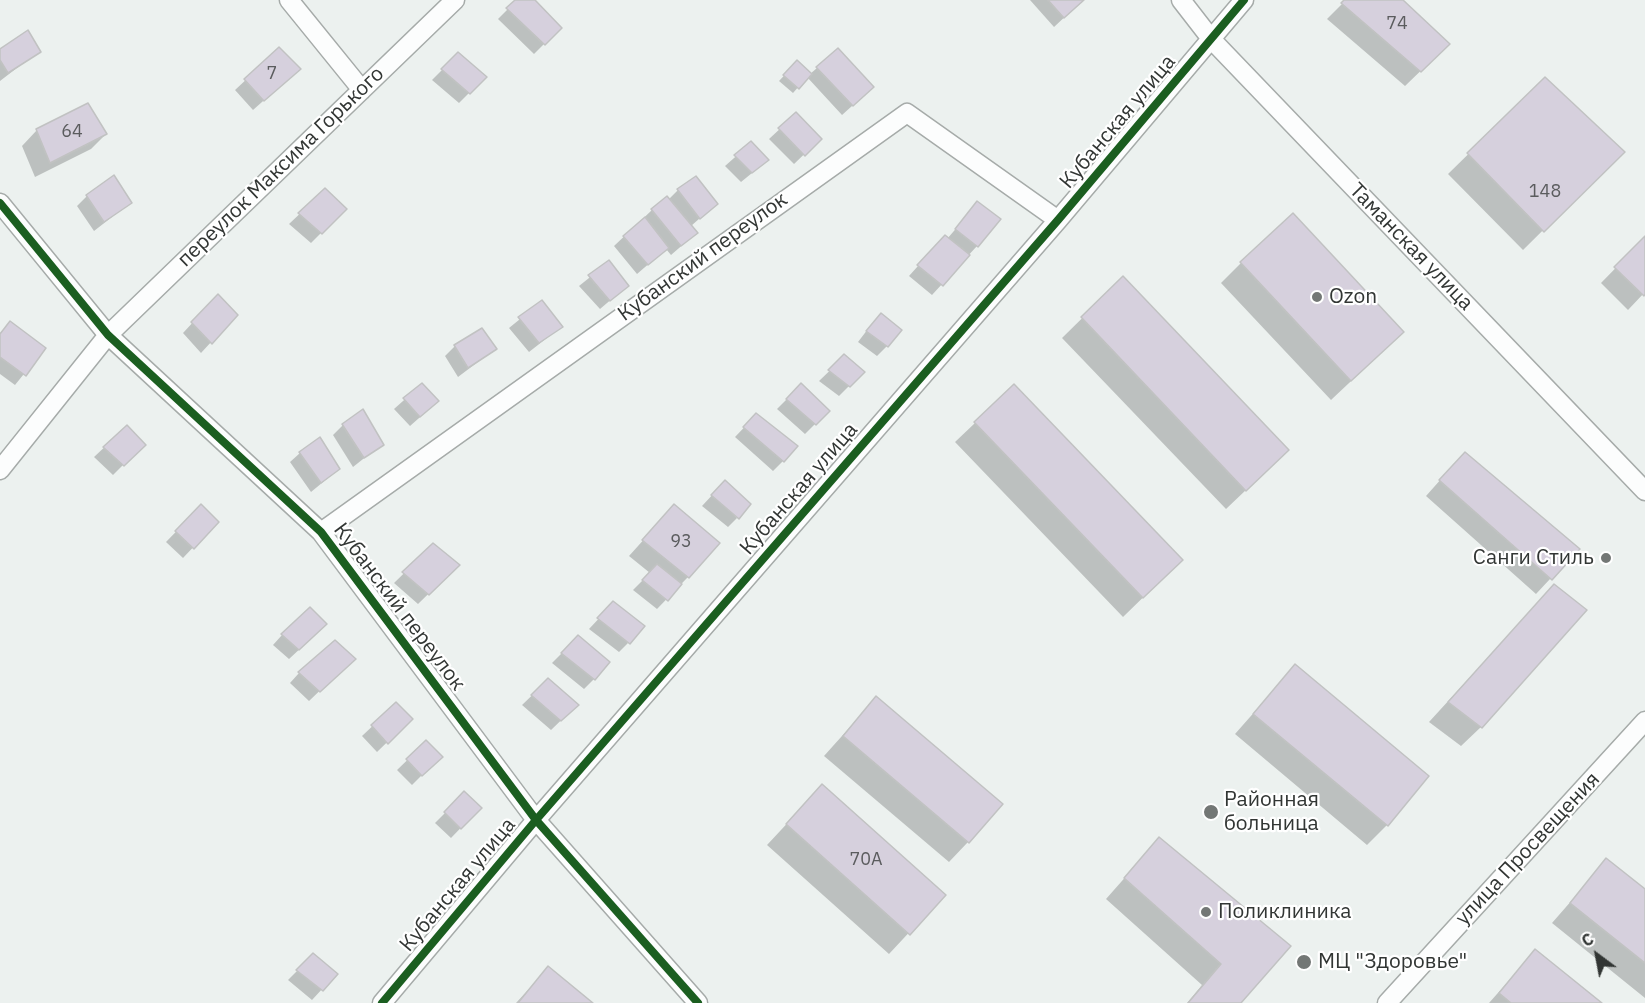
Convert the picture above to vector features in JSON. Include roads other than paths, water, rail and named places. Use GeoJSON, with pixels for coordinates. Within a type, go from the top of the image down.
{"type":"FeatureCollection","features":[{"type":"Feature","properties":{"kind":"street"},"geometry":{"type":"LineString","coordinates":[[289,0],[362,90]]}},
{"type":"Feature","properties":{"kind":"street","name":"переулок Максима Горького"},"geometry":{"type":"LineString","coordinates":[[0,470],[108,335],[455,0]]}},
{"type":"Feature","properties":{"kind":"street","name":"Таманская улица"},"geometry":{"type":"LineString","coordinates":[[1181,0],[1212,40],[1645,491]]}},
{"type":"Feature","properties":{"kind":"street","name":"Кубанская улица"},"geometry":{"type":"LineString","coordinates":[[382,1003],[536,820],[1058,220],[1244,0]]}},
{"type":"Feature","properties":{"kind":"street","name":"Кубанский переулок"},"geometry":{"type":"LineString","coordinates":[[321,532],[907,113],[1058,220]]}},
{"type":"Feature","properties":{"kind":"street","name":"Кубанский переулок"},"geometry":{"type":"LineString","coordinates":[[0,203],[108,335],[321,532],[536,820],[698,1003]]}},
{"type":"Feature","properties":{"kind":"street","name":"улица Просвещения"},"geometry":{"type":"LineString","coordinates":[[1387,1003],[1645,721]]}},
{"type":"Feature","properties":{"kind":"place","name":"Ozon"},"geometry":{"type":"Point","coordinates":[1317,297]}},
{"type":"Feature","properties":{"kind":"place","name":"Санги Стиль"},"geometry":{"type":"Point","coordinates":[1606,558]}},
{"type":"Feature","properties":{"kind":"place","name":"Районная больница"},"geometry":{"type":"Point","coordinates":[1211,812]}},
{"type":"Feature","properties":{"kind":"place","name":"Поликлиника"},"geometry":{"type":"Point","coordinates":[1206,912]}},
{"type":"Feature","properties":{"kind":"place","name":"МЦ \"Здоровье\""},"geometry":{"type":"Point","coordinates":[1304,962]}}]}
